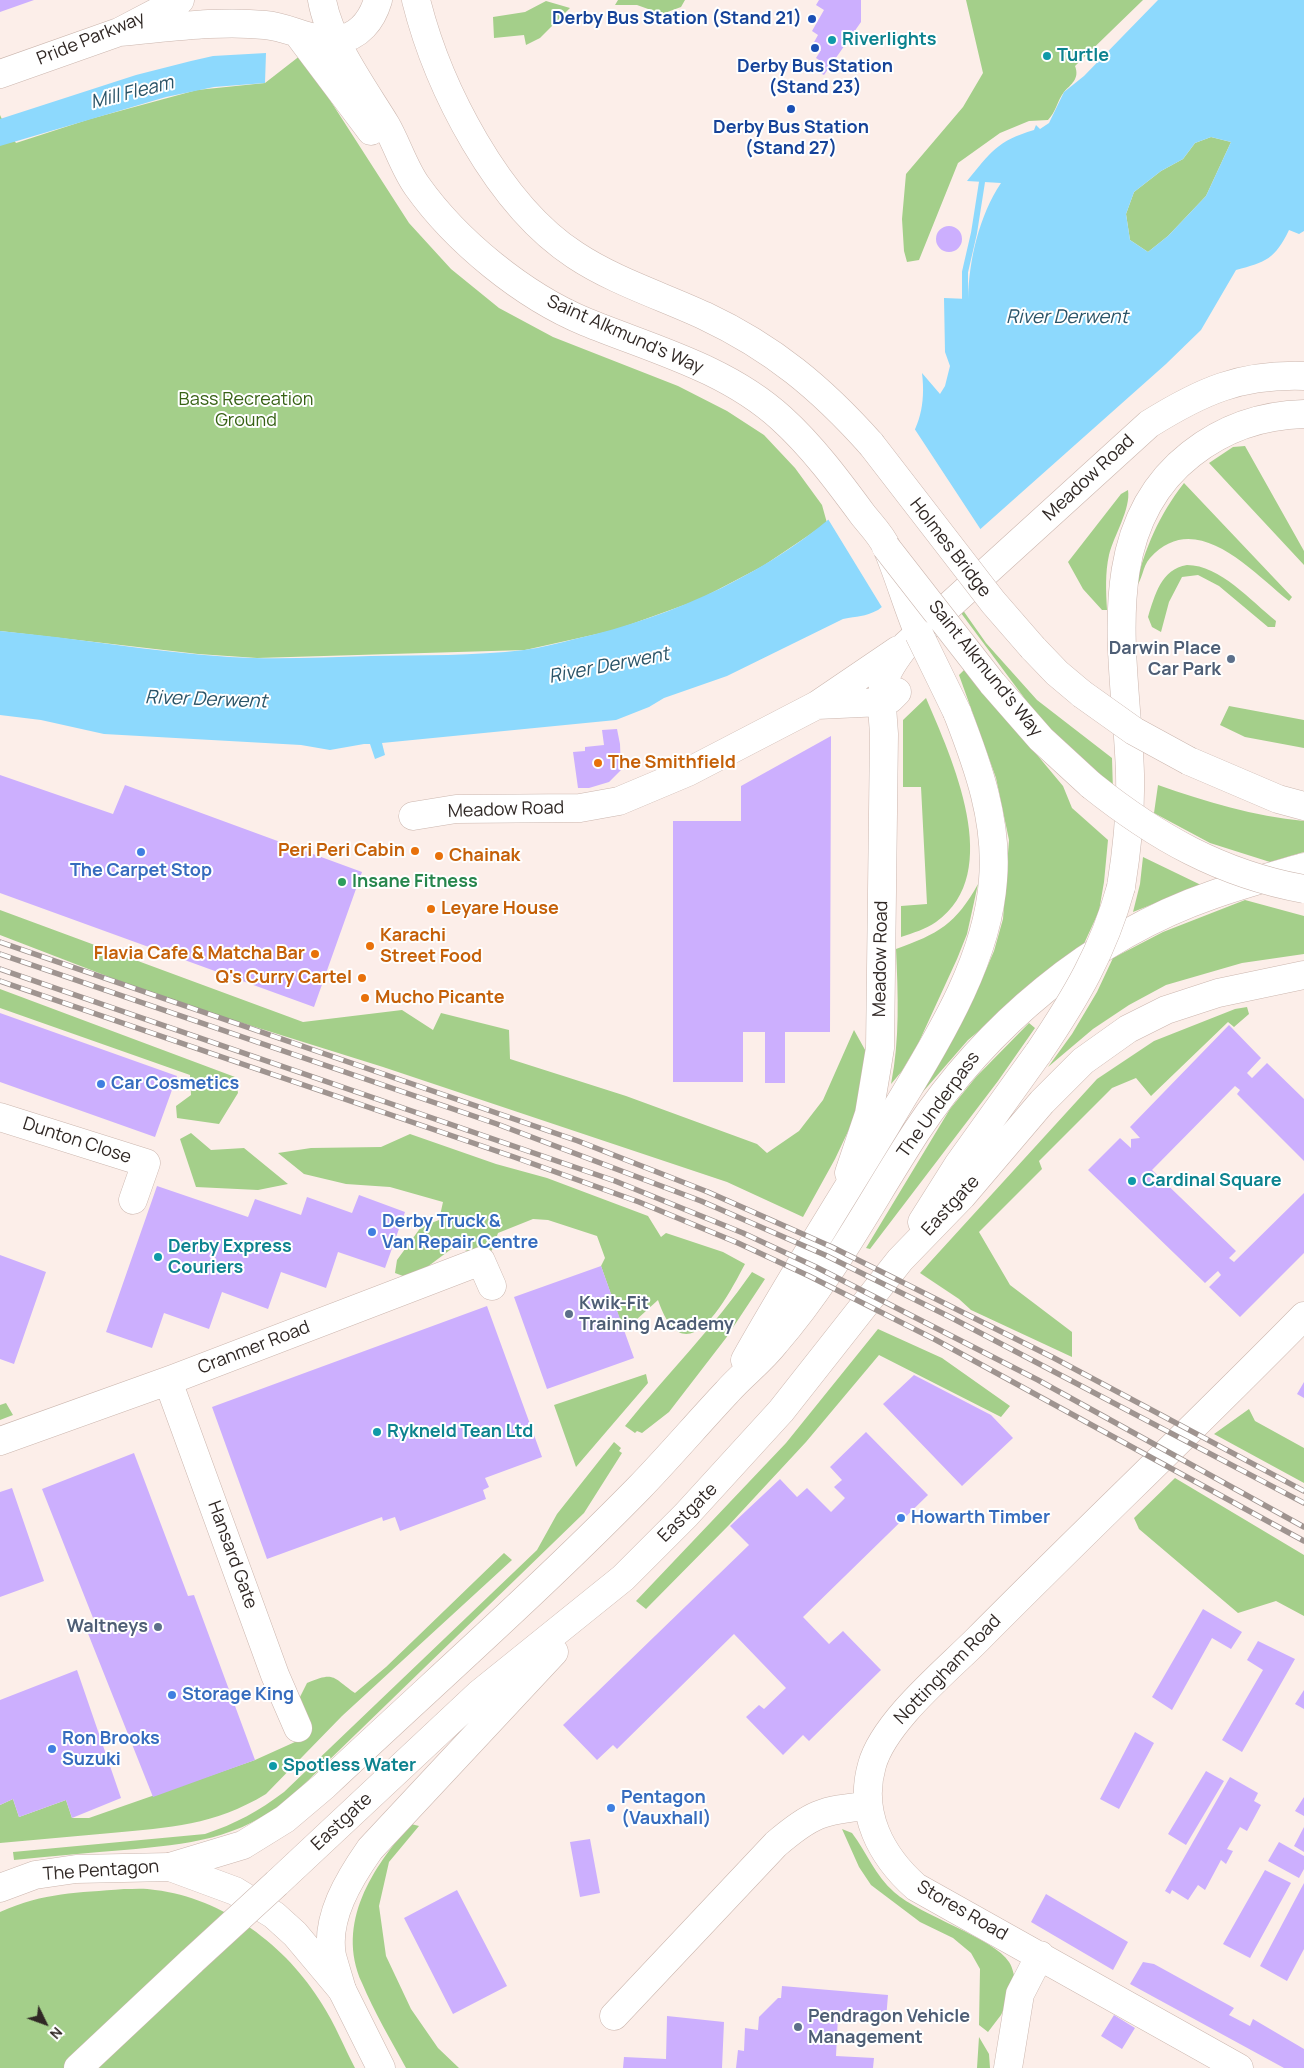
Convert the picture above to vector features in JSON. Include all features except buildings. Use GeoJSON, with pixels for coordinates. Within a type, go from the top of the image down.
{"type":"FeatureCollection","features":[{"type":"Feature","properties":{"kind":"main road","name":"Pride Parkway"},"geometry":{"type":"LineString","coordinates":[[0,74],[119,32],[180,0]]}},
{"type":"Feature","properties":{"kind":"main road","name":"Saint Alkmund's Way"},"geometry":{"type":"LineString","coordinates":[[322,0],[327,23],[335,40],[392,135],[416,184],[446,220],[497,268],[544,300],[584,321],[682,359],[721,378],[754,397],[780,417],[837,479],[886,547],[992,683],[1041,739],[1090,785],[1147,828],[1202,857],[1241,874],[1304,889]]}},
{"type":"Feature","properties":{"kind":"main road"},"geometry":{"type":"LineString","coordinates":[[119,32],[243,23],[268,25],[298,34],[335,40],[352,36],[361,28],[373,16],[378,0]]}},
{"type":"Feature","properties":{"kind":"main road","name":"Holmes Bridge"},"geometry":{"type":"LineString","coordinates":[[416,1],[443,78],[483,157],[522,209],[550,238],[594,267],[706,317],[773,355],[813,384],[871,444],[992,602],[1033,648],[1082,694],[1134,731],[1189,762],[1228,778]]}},
{"type":"Feature","properties":{"kind":"main road"},"geometry":{"type":"LineString","coordinates":[[298,34],[385,150],[416,184]]}},
{"type":"Feature","properties":{"kind":"main road","name":"Meadow Road"},"geometry":{"type":"LineString","coordinates":[[413,816],[456,810],[580,808],[619,802],[688,772],[817,705],[906,645],[998,564],[1138,433],[1187,401],[1249,378],[1276,375],[1304,376]]}},
{"type":"Feature","properties":{"kind":"main road"},"geometry":{"type":"LineString","coordinates":[[900,1260],[958,1165],[1074,1000],[1092,968],[1111,925],[1121,887],[1130,794],[1122,582],[1126,556],[1139,519],[1170,474],[1198,449],[1216,437],[1255,421],[1285,415],[1304,414]]}},
{"type":"Feature","properties":{"kind":"main road"},"geometry":{"type":"LineString","coordinates":[[170,1867],[243,1845],[285,1819],[324,1786],[595,1532],[641,1486],[728,1390],[786,1288],[928,1056],[952,1010],[972,965],[992,896],[993,836],[986,796],[957,712],[908,610],[886,547]]}},
{"type":"Feature","properties":{"kind":"main road"},"geometry":{"type":"LineString","coordinates":[[882,702],[896,693],[906,645]]}},
{"type":"Feature","properties":{"kind":"main road","name":"Meadow Road"},"geometry":{"type":"LineString","coordinates":[[817,705],[882,702],[884,734],[880,1048],[877,1075],[865,1131],[834,1210]]}},
{"type":"Feature","properties":{"kind":"main road"},"geometry":{"type":"LineString","coordinates":[[1228,778],[1304,788]]}},
{"type":"Feature","properties":{"kind":"main road"},"geometry":{"type":"LineString","coordinates":[[1228,778],[1278,799],[1304,806]]}},
{"type":"Feature","properties":{"kind":"main road","name":"The Underpass"},"geometry":{"type":"LineString","coordinates":[[728,1390],[773,1346],[811,1300],[918,1129],[946,1090],[981,1048],[1023,1008],[1076,966],[1161,917],[1210,895],[1304,867]]}},
{"type":"Feature","properties":{"kind":"main road","name":"Eastgate"},"geometry":{"type":"LineString","coordinates":[[78,2068],[480,1694],[623,1578],[718,1482],[781,1411],[900,1260],[962,1196],[1042,1102],[1098,1048],[1128,1029],[1183,1004],[1218,993],[1299,978]]}},
{"type":"Feature","properties":{"kind":"main road","name":"Dunton Close"},"geometry":{"type":"LineString","coordinates":[[0,1117],[146,1164],[134,1200]]}},
{"type":"Feature","properties":{"kind":"main road","name":"Cranmer Road"},"geometry":{"type":"LineString","coordinates":[[0,1441],[168,1381],[481,1261],[492,1286]]}},
{"type":"Feature","properties":{"kind":"main road","name":"Nottingham Road"},"geometry":{"type":"LineString","coordinates":[[868,1806],[868,1782],[872,1764],[882,1741],[895,1724],[1036,1580],[1205,1417],[1304,1316]]}},
{"type":"Feature","properties":{"kind":"main road","name":"Hansard Gate"},"geometry":{"type":"LineString","coordinates":[[168,1381],[276,1675],[298,1728]]}},
{"type":"Feature","properties":{"kind":"main road"},"geometry":{"type":"LineString","coordinates":[[342,1990],[332,1956],[331,1936],[340,1902],[357,1867],[370,1849],[623,1578]]}},
{"type":"Feature","properties":{"kind":"main road"},"geometry":{"type":"LineString","coordinates":[[614,2016],[776,1844],[795,1827],[810,1817],[834,1809],[868,1806]]}},
{"type":"Feature","properties":{"kind":"main road","name":"Stores Road"},"geometry":{"type":"LineString","coordinates":[[868,1806],[876,1836],[887,1857],[899,1872],[916,1887],[1040,1954],[1239,2068]]}},
{"type":"Feature","properties":{"kind":"main road","name":"The Pentagon"},"geometry":{"type":"LineString","coordinates":[[0,1888],[35,1875],[76,1869],[170,1867],[235,1891],[274,1915],[295,1934],[342,1990],[381,2068]]}},
{"type":"Feature","properties":{"kind":"main road"},"geometry":{"type":"LineString","coordinates":[[0,1874],[35,1875]]}},
{"type":"Feature","properties":{"kind":"main road"},"geometry":{"type":"LineString","coordinates":[[1008,2068],[1020,1994],[1040,1954]]}},
{"type":"Feature","properties":{"kind":"green space"},"geometry":{"type":"Polygon","coordinates":[[[618,0],[685,0],[681,7],[662,14],[637,5],[615,5],[618,0]]]}},
{"type":"Feature","properties":{"kind":"green space"},"geometry":{"type":"Polygon","coordinates":[[[966,0],[1143,0],[1075,66],[1076,78],[1062,95],[1048,120],[1029,121],[1000,133],[958,163],[919,260],[907,262],[904,251],[902,219],[906,174],[963,107],[983,73],[966,0]]]}},
{"type":"Feature","properties":{"kind":"green space"},"geometry":{"type":"Polygon","coordinates":[[[546,1],[570,8],[540,38],[526,45],[524,35],[494,38],[493,17],[525,12],[546,1]]]}},
{"type":"Feature","properties":{"kind":"green space","name":"Bass Recreation Ground"},"geometry":{"type":"Polygon","coordinates":[[[301,55],[409,223],[451,269],[499,308],[553,337],[678,386],[727,411],[764,435],[795,468],[822,505],[827,523],[763,566],[698,600],[615,630],[525,650],[257,658],[198,654],[0,631],[0,115],[16,143],[90,119],[197,90],[265,83],[301,55]]]}},
{"type":"Feature","properties":{"kind":"green space"},"geometry":{"type":"Polygon","coordinates":[[[1211,137],[1231,142],[1206,196],[1168,236],[1148,252],[1130,240],[1126,214],[1134,192],[1161,171],[1183,159],[1195,143],[1211,137]]]}},
{"type":"Feature","properties":{"kind":"green space"},"geometry":{"type":"Polygon","coordinates":[[[1245,446],[1304,551],[1304,565],[1209,463],[1233,447],[1245,446]]]}},
{"type":"Feature","properties":{"kind":"green space"},"geometry":{"type":"Polygon","coordinates":[[[1184,483],[1292,597],[1289,601],[1241,561],[1223,550],[1204,542],[1186,539],[1168,544],[1150,558],[1135,588],[1143,559],[1154,532],[1167,507],[1184,483]]]}},
{"type":"Feature","properties":{"kind":"green space"},"geometry":{"type":"Polygon","coordinates":[[[1128,490],[1127,505],[1109,555],[1106,582],[1107,610],[1102,610],[1083,589],[1068,562],[1121,494],[1128,490]]]}},
{"type":"Feature","properties":{"kind":"green space"},"geometry":{"type":"Polygon","coordinates":[[[1187,565],[1211,571],[1223,577],[1246,594],[1276,621],[1275,627],[1268,627],[1219,586],[1198,575],[1182,577],[1169,602],[1161,632],[1152,627],[1148,617],[1160,584],[1165,577],[1178,567],[1187,565]]]}},
{"type":"Feature","properties":{"kind":"green space"},"geometry":{"type":"Polygon","coordinates":[[[960,606],[986,643],[1037,700],[1112,758],[1113,792],[1058,739],[1028,703],[958,609],[960,606]]]}},
{"type":"Feature","properties":{"kind":"green space"},"geometry":{"type":"Polygon","coordinates":[[[968,666],[998,708],[1063,786],[1072,808],[1108,840],[1104,882],[1099,911],[1077,959],[1009,1006],[968,1040],[921,1094],[976,993],[994,951],[1003,919],[1009,840],[996,778],[959,675],[968,666]]]}},
{"type":"Feature","properties":{"kind":"green space"},"geometry":{"type":"Polygon","coordinates":[[[926,698],[959,782],[967,814],[970,845],[967,875],[957,901],[936,922],[924,929],[901,937],[901,906],[927,904],[921,787],[903,787],[903,720],[926,698]]]}},
{"type":"Feature","properties":{"kind":"green space"},"geometry":{"type":"Polygon","coordinates":[[[1229,706],[1304,720],[1304,748],[1245,737],[1220,725],[1229,706]]]}},
{"type":"Feature","properties":{"kind":"green space"},"geometry":{"type":"Polygon","coordinates":[[[1158,785],[1230,808],[1304,821],[1304,852],[1270,862],[1210,843],[1154,813],[1158,785]]]}},
{"type":"Feature","properties":{"kind":"green space"},"geometry":{"type":"Polygon","coordinates":[[[1143,857],[1201,885],[1133,912],[1140,884],[1143,857]]]}},
{"type":"Feature","properties":{"kind":"green space"},"geometry":{"type":"Polygon","coordinates":[[[978,884],[967,934],[957,959],[918,1044],[902,1071],[891,1084],[897,1033],[896,949],[923,938],[944,926],[962,909],[978,884]]]}},
{"type":"Feature","properties":{"kind":"green space"},"geometry":{"type":"Polygon","coordinates":[[[1245,900],[1304,916],[1304,954],[1242,963],[1166,985],[1129,1005],[1093,1029],[1048,1067],[1072,1034],[1097,992],[1113,958],[1163,932],[1245,900]]]}},
{"type":"Feature","properties":{"kind":"green space"},"geometry":{"type":"Polygon","coordinates":[[[0,910],[303,1022],[402,1010],[433,1030],[441,1013],[509,1030],[510,1059],[626,1096],[757,1144],[767,1153],[799,1131],[823,1100],[854,1030],[869,1057],[853,1121],[835,1159],[803,1217],[727,1182],[383,1067],[169,1000],[0,935],[0,910]]]}},
{"type":"Feature","properties":{"kind":"green space"},"geometry":{"type":"Polygon","coordinates":[[[0,989],[235,1077],[238,1093],[219,1124],[177,1118],[176,1106],[191,1095],[190,1075],[0,1008],[0,989]]]}},
{"type":"Feature","properties":{"kind":"green space"},"geometry":{"type":"Polygon","coordinates":[[[1247,1007],[1249,1014],[1234,1027],[1228,1022],[1151,1096],[1136,1078],[1112,1088],[1039,1161],[1042,1169],[979,1232],[1010,1285],[1072,1332],[1072,1357],[971,1310],[959,1299],[920,1273],[1097,1079],[1154,1041],[1235,1009],[1247,1007]]]}},
{"type":"Feature","properties":{"kind":"green space"},"geometry":{"type":"Polygon","coordinates":[[[1029,1023],[1035,1028],[998,1081],[870,1249],[866,1248],[950,1109],[976,1077],[1029,1023]]]}},
{"type":"Feature","properties":{"kind":"green space"},"geometry":{"type":"Polygon","coordinates":[[[191,1133],[211,1150],[244,1148],[288,1184],[258,1190],[196,1187],[180,1139],[191,1133]]]}},
{"type":"Feature","properties":{"kind":"green space"},"geometry":{"type":"Polygon","coordinates":[[[410,1134],[496,1164],[547,1178],[648,1216],[661,1237],[666,1233],[723,1252],[745,1264],[716,1312],[704,1325],[692,1333],[680,1333],[669,1323],[658,1300],[624,1331],[601,1266],[605,1258],[597,1236],[548,1220],[533,1219],[498,1233],[492,1250],[486,1256],[454,1247],[411,1279],[395,1273],[397,1260],[421,1227],[439,1220],[443,1202],[390,1187],[346,1184],[304,1174],[278,1153],[311,1148],[381,1147],[410,1134]]]}},
{"type":"Feature","properties":{"kind":"green space"},"geometry":{"type":"Polygon","coordinates":[[[752,1272],[765,1279],[726,1338],[669,1412],[642,1433],[637,1431],[635,1433],[625,1426],[706,1331],[752,1272]]]}},
{"type":"Feature","properties":{"kind":"green space"},"geometry":{"type":"Polygon","coordinates":[[[878,1329],[942,1358],[1010,1406],[1001,1417],[879,1355],[806,1442],[729,1525],[646,1609],[636,1601],[786,1443],[878,1329]]]}},
{"type":"Feature","properties":{"kind":"green space"},"geometry":{"type":"Polygon","coordinates":[[[646,1374],[648,1383],[576,1467],[554,1405],[646,1374]]]}},
{"type":"Feature","properties":{"kind":"green space"},"geometry":{"type":"Polygon","coordinates":[[[6,1403],[13,1415],[0,1420],[0,1405],[6,1403]]]}},
{"type":"Feature","properties":{"kind":"green space"},"geometry":{"type":"Polygon","coordinates":[[[1249,1409],[1255,1421],[1304,1448],[1304,1483],[1214,1434],[1249,1409]]]}},
{"type":"Feature","properties":{"kind":"green space"},"geometry":{"type":"Polygon","coordinates":[[[614,1442],[621,1448],[619,1451],[622,1453],[584,1513],[291,1797],[271,1811],[252,1823],[232,1831],[191,1842],[148,1848],[14,1860],[13,1852],[205,1834],[237,1821],[275,1799],[537,1550],[557,1514],[614,1442]]]}},
{"type":"Feature","properties":{"kind":"green space"},"geometry":{"type":"Polygon","coordinates":[[[1175,1478],[1304,1555],[1304,1616],[1276,1601],[1238,1613],[1139,1529],[1134,1518],[1175,1478]]]}},
{"type":"Feature","properties":{"kind":"green space"},"geometry":{"type":"Polygon","coordinates":[[[504,1553],[512,1560],[342,1716],[266,1794],[247,1805],[209,1819],[153,1829],[0,1843],[0,1805],[13,1799],[19,1817],[66,1800],[72,1818],[89,1818],[255,1760],[306,1737],[298,1701],[307,1683],[323,1677],[333,1677],[355,1693],[386,1667],[504,1553]]]}},
{"type":"Feature","properties":{"kind":"green space"},"geometry":{"type":"Polygon","coordinates":[[[411,1824],[419,1826],[389,1862],[379,1906],[386,1956],[411,2009],[438,2048],[459,2068],[406,2068],[372,2005],[355,1961],[353,1939],[362,1897],[384,1859],[411,1824]]]}},
{"type":"Feature","properties":{"kind":"green space"},"geometry":{"type":"Polygon","coordinates":[[[842,1829],[852,1833],[876,1871],[894,1892],[921,1910],[989,1944],[1009,1962],[1016,1984],[1001,2015],[988,2032],[979,2025],[980,1969],[971,1953],[953,1938],[920,1922],[871,1885],[859,1867],[842,1829]]]}},
{"type":"Feature","properties":{"kind":"green space"},"geometry":{"type":"Polygon","coordinates":[[[124,1889],[151,1889],[180,1895],[205,1903],[251,1928],[291,1963],[308,1983],[331,2019],[355,2068],[0,2068],[0,1912],[16,1905],[47,1897],[124,1889]]]}},
{"type":"Feature","properties":{"kind":"green space"},"geometry":{"type":"Polygon","coordinates":[[[979,2037],[989,2054],[990,2068],[977,2068],[979,2037]]]}},
{"type":"Feature","properties":{"kind":"water","name":"River Derwent"},"geometry":{"type":"Polygon","coordinates":[[[1158,0],[1304,0],[1304,231],[1299,234],[1289,230],[1279,247],[1268,258],[1236,270],[1201,330],[1166,364],[967,541],[878,610],[865,615],[843,619],[727,676],[664,698],[649,707],[616,720],[382,743],[385,755],[375,759],[370,744],[330,750],[301,745],[104,734],[41,720],[0,715],[0,631],[172,652],[248,658],[448,655],[505,652],[550,645],[650,618],[721,588],[755,570],[788,550],[819,527],[880,475],[905,447],[914,432],[920,415],[923,396],[922,373],[940,394],[945,386],[950,366],[945,352],[944,298],[968,299],[970,269],[981,224],[1001,183],[967,181],[989,155],[1003,143],[1034,130],[1036,125],[1040,129],[1049,123],[1064,92],[1084,76],[1158,0]],[[1211,137],[1195,143],[1183,159],[1161,171],[1134,192],[1126,214],[1130,240],[1148,252],[1168,236],[1206,196],[1231,142],[1211,137]]]}},
{"type":"Feature","properties":{"kind":"water","name":"Mill Fleam"},"geometry":{"type":"Polygon","coordinates":[[[266,53],[265,83],[214,87],[166,97],[0,146],[0,119],[136,75],[191,61],[213,56],[266,53]]]}},
{"type":"Feature","properties":{"kind":"pier"},"geometry":{"type":"Polygon","coordinates":[[[914,428],[981,530],[969,543],[883,609],[828,519],[899,454],[914,428]]]}},
{"type":"Feature","properties":{"kind":"waterway"},"geometry":{"type":"LineString","coordinates":[[965,299],[965,272],[974,233],[982,182]]}},
{"type":"Feature","properties":{"kind":"railway"},"geometry":{"type":"LineString","coordinates":[[0,942],[578,1141],[708,1192],[832,1247],[1054,1358],[1304,1491]]}},
{"type":"Feature","properties":{"kind":"railway"},"geometry":{"type":"LineString","coordinates":[[0,954],[497,1124],[701,1201],[825,1255],[950,1317],[1304,1503]]}},
{"type":"Feature","properties":{"kind":"railway"},"geometry":{"type":"LineString","coordinates":[[0,969],[615,1181],[743,1233],[816,1267],[1038,1380],[1304,1527]]}},
{"type":"Feature","properties":{"kind":"railway"},"geometry":{"type":"LineString","coordinates":[[0,981],[514,1157],[639,1202],[738,1243],[809,1276],[936,1340],[1304,1541]]}},
{"type":"Feature","properties":{"kind":"place","name":"Derby Bus Station (Stand 21)"},"geometry":{"type":"Point","coordinates":[812,19]}},
{"type":"Feature","properties":{"kind":"place","name":"Riverlights"},"geometry":{"type":"Point","coordinates":[832,40]}},
{"type":"Feature","properties":{"kind":"place","name":"Derby Bus Station (Stand 23)"},"geometry":{"type":"Point","coordinates":[815,48]}},
{"type":"Feature","properties":{"kind":"place","name":"Turtle"},"geometry":{"type":"Point","coordinates":[1047,56]}},
{"type":"Feature","properties":{"kind":"place","name":"Derby Bus Station (Stand 27)"},"geometry":{"type":"Point","coordinates":[791,109]}},
{"type":"Feature","properties":{"kind":"place","name":"Darwin Place Car Park"},"geometry":{"type":"Point","coordinates":[1231,659]}},
{"type":"Feature","properties":{"kind":"place","name":"The Smithfield"},"geometry":{"type":"Point","coordinates":[598,763]}},
{"type":"Feature","properties":{"kind":"place","name":"Peri Peri Cabin"},"geometry":{"type":"Point","coordinates":[415,851]}},
{"type":"Feature","properties":{"kind":"place","name":"The Carpet Stop"},"geometry":{"type":"Point","coordinates":[141,852]}},
{"type":"Feature","properties":{"kind":"place","name":"Chainak"},"geometry":{"type":"Point","coordinates":[439,856]}},
{"type":"Feature","properties":{"kind":"place","name":"Insane Fitness"},"geometry":{"type":"Point","coordinates":[342,882]}},
{"type":"Feature","properties":{"kind":"place","name":"Leyare House"},"geometry":{"type":"Point","coordinates":[431,909]}},
{"type":"Feature","properties":{"kind":"place","name":"Karachi Street Food"},"geometry":{"type":"Point","coordinates":[370,946]}},
{"type":"Feature","properties":{"kind":"place","name":"Flavia Cafe & Matcha Bar"},"geometry":{"type":"Point","coordinates":[315,954]}},
{"type":"Feature","properties":{"kind":"place","name":"Q's Curry Cartel"},"geometry":{"type":"Point","coordinates":[362,978]}},
{"type":"Feature","properties":{"kind":"place","name":"Mucho Picante"},"geometry":{"type":"Point","coordinates":[365,998]}},
{"type":"Feature","properties":{"kind":"place","name":"Car Cosmetics"},"geometry":{"type":"Point","coordinates":[101,1084]}},
{"type":"Feature","properties":{"kind":"place","name":"Cardinal Square"},"geometry":{"type":"Point","coordinates":[1132,1181]}},
{"type":"Feature","properties":{"kind":"place","name":"Derby Truck & Van Repair Centre"},"geometry":{"type":"Point","coordinates":[372,1232]}},
{"type":"Feature","properties":{"kind":"place","name":"Derby Express Couriers"},"geometry":{"type":"Point","coordinates":[158,1257]}},
{"type":"Feature","properties":{"kind":"place","name":"Kwik-Fit Training Academy"},"geometry":{"type":"Point","coordinates":[569,1314]}},
{"type":"Feature","properties":{"kind":"place","name":"Rykneld Tean Ltd"},"geometry":{"type":"Point","coordinates":[377,1432]}},
{"type":"Feature","properties":{"kind":"place","name":"Howarth Timber"},"geometry":{"type":"Point","coordinates":[901,1518]}},
{"type":"Feature","properties":{"kind":"place","name":"Waltneys"},"geometry":{"type":"Point","coordinates":[158,1627]}},
{"type":"Feature","properties":{"kind":"place","name":"Storage King"},"geometry":{"type":"Point","coordinates":[172,1695]}},
{"type":"Feature","properties":{"kind":"place","name":"Ron Brooks Suzuki"},"geometry":{"type":"Point","coordinates":[52,1749]}},
{"type":"Feature","properties":{"kind":"place","name":"Spotless Water"},"geometry":{"type":"Point","coordinates":[273,1766]}},
{"type":"Feature","properties":{"kind":"place","name":"Pentagon (Vauxhall)"},"geometry":{"type":"Point","coordinates":[611,1808]}},
{"type":"Feature","properties":{"kind":"place","name":"Pendragon Vehicle Management"},"geometry":{"type":"Point","coordinates":[798,2027]}}]}
